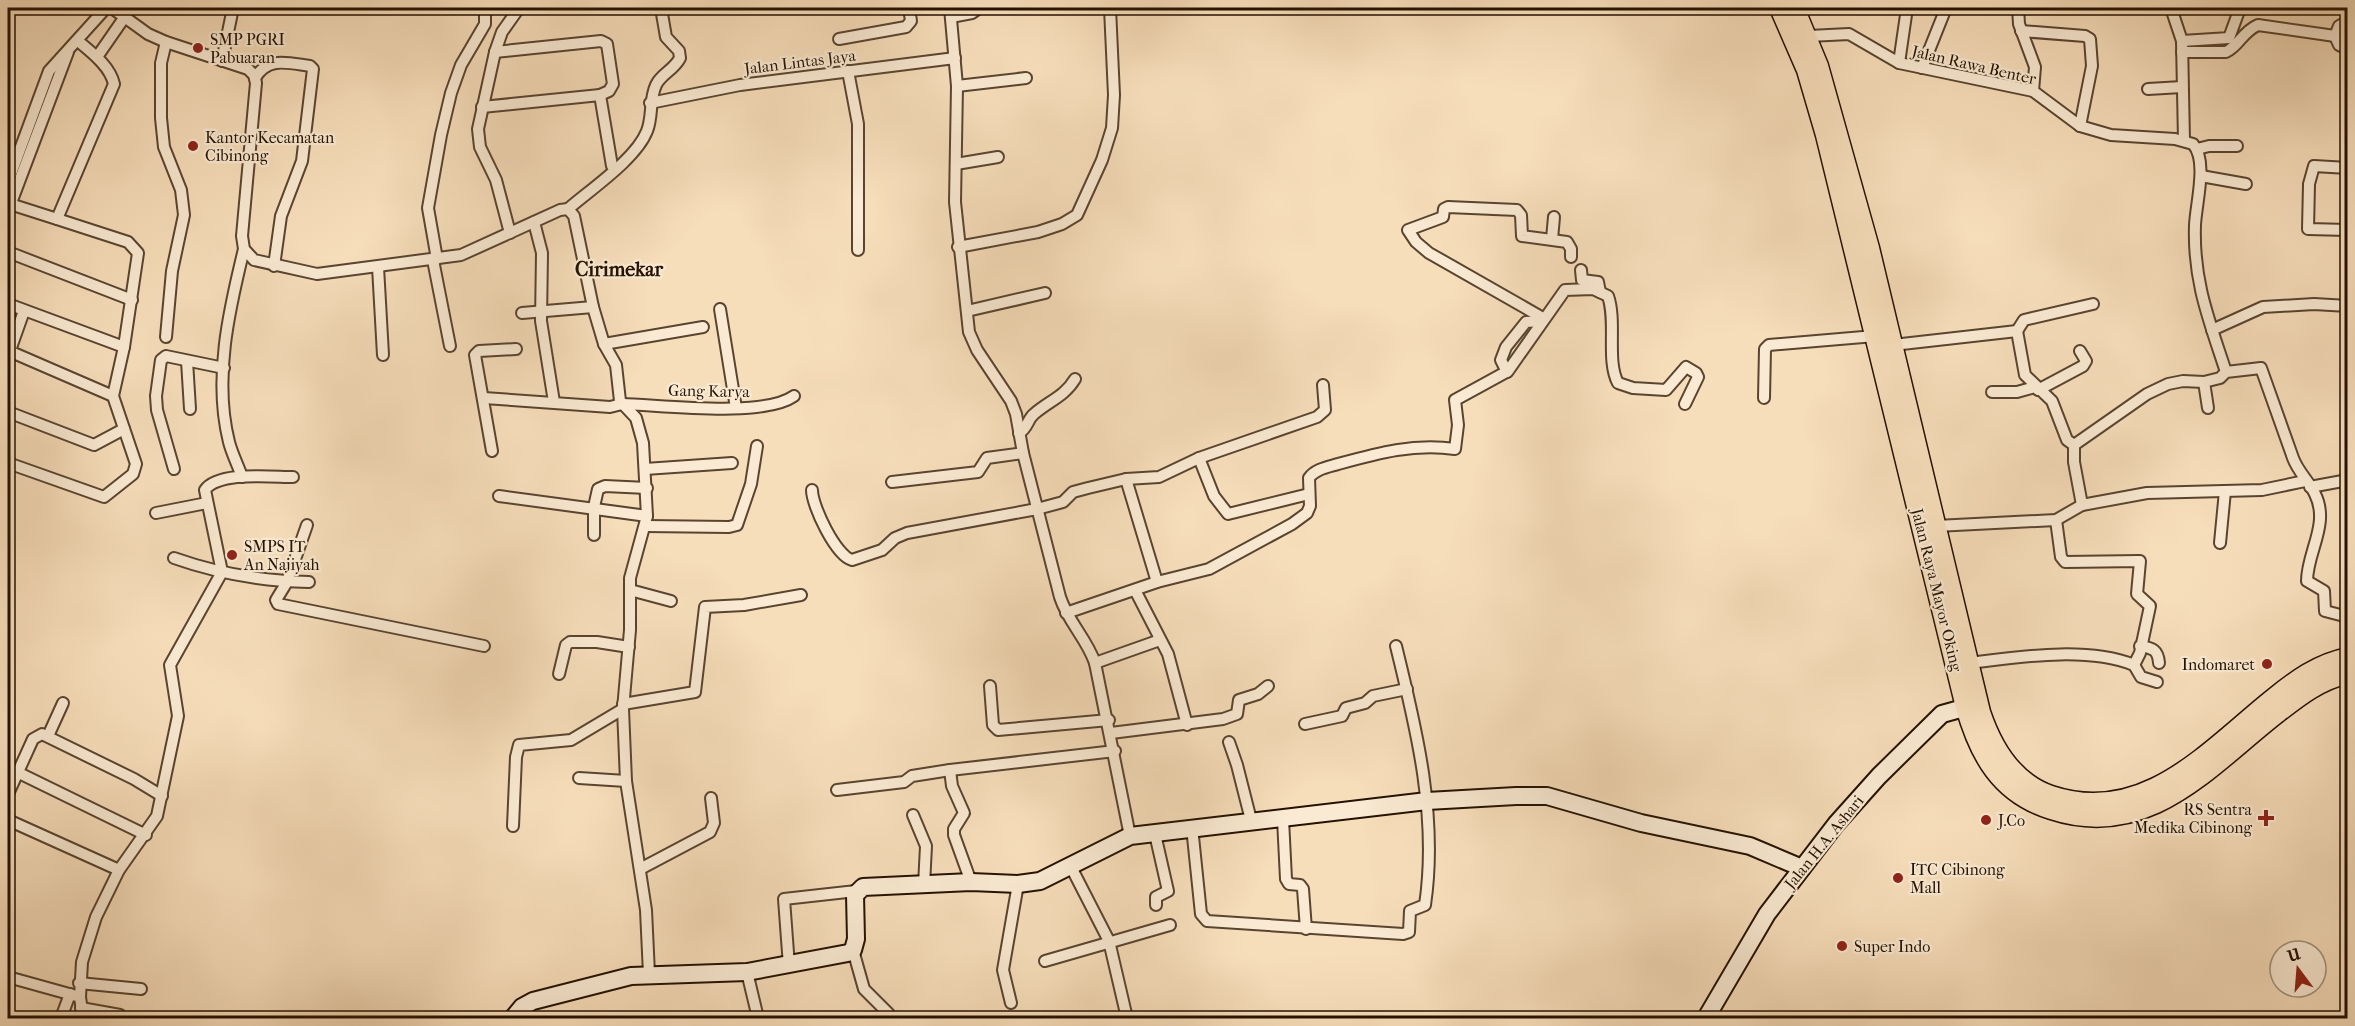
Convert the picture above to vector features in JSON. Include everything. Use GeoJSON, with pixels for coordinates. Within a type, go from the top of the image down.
{"type":"FeatureCollection","features":[{"type":"Feature","properties":{"kind":"main road","name":"Jalan Raya Mayor Oking"},"geometry":{"type":"LineString","coordinates":[[1779,8],[1808,75],[1893,345],[1922,498],[1936,526],[1970,663],[1972,705],[2008,765],[2027,783],[2045,793],[2071,800],[2131,798],[2173,779],[2312,669],[2348,657]]}},
{"type":"Feature","properties":{"kind":"main road","name":"Jalan Raya Mayor Oking"},"geometry":{"type":"LineString","coordinates":[[1795,8],[1809,36],[1862,250],[1875,336],[1922,498],[1983,756],[2000,780],[2017,795],[2063,814],[2107,819],[2144,811],[2174,796],[2311,687],[2348,674]]}},
{"type":"Feature","properties":{"kind":"street"},"geometry":{"type":"LineString","coordinates":[[8,182],[49,71],[57,59],[68,52],[106,8]]}},
{"type":"Feature","properties":{"kind":"street"},"geometry":{"type":"LineString","coordinates":[[112,8],[148,34],[248,69],[255,78]]}},
{"type":"Feature","properties":{"kind":"street"},"geometry":{"type":"LineString","coordinates":[[222,61],[233,8]]}},
{"type":"Feature","properties":{"kind":"street"},"geometry":{"type":"LineString","coordinates":[[450,346],[428,208],[451,93],[461,65],[485,24],[485,10],[473,8]]}},
{"type":"Feature","properties":{"kind":"street"},"geometry":{"type":"LineString","coordinates":[[510,233],[499,190],[480,147],[478,129],[495,52],[502,32],[519,8]]}},
{"type":"Feature","properties":{"kind":"street"},"geometry":{"type":"LineString","coordinates":[[244,249],[254,260],[274,266],[322,274],[435,260],[477,249],[554,212],[568,209],[637,147],[647,130],[650,103],[657,82],[672,70],[680,57],[679,51],[666,38],[661,8]]}},
{"type":"Feature","properties":{"kind":"street"},"geometry":{"type":"LineString","coordinates":[[839,39],[906,27],[910,21],[909,8]]}},
{"type":"Feature","properties":{"kind":"street"},"geometry":{"type":"LineString","coordinates":[[979,8],[968,14],[950,12],[957,86],[958,247],[972,340],[1011,401],[1037,509],[1066,612],[1090,646],[1109,720],[1130,836]]}},
{"type":"Feature","properties":{"kind":"street"},"geometry":{"type":"LineString","coordinates":[[958,247],[1038,232],[1068,221],[1078,213],[1102,160],[1112,128],[1114,95],[1110,8]]}},
{"type":"Feature","properties":{"kind":"street"},"geometry":{"type":"LineString","coordinates":[[1899,63],[1907,8]]}},
{"type":"Feature","properties":{"kind":"street"},"geometry":{"type":"LineString","coordinates":[[1922,68],[1946,8]]}},
{"type":"Feature","properties":{"kind":"street"},"geometry":{"type":"LineString","coordinates":[[2018,8],[2021,31],[2035,67],[2033,91]]}},
{"type":"Feature","properties":{"kind":"street"},"geometry":{"type":"LineString","coordinates":[[2171,8],[2182,47],[2184,141]]}},
{"type":"Feature","properties":{"kind":"street"},"geometry":{"type":"LineString","coordinates":[[2182,47],[2229,38],[2240,8]]}},
{"type":"Feature","properties":{"kind":"street"},"geometry":{"type":"LineString","coordinates":[[97,57],[128,21]]}},
{"type":"Feature","properties":{"kind":"street"},"geometry":{"type":"LineString","coordinates":[[2348,21],[2339,26],[2335,36],[2339,45],[2348,49]]}},
{"type":"Feature","properties":{"kind":"street"},"geometry":{"type":"LineString","coordinates":[[2182,47],[2226,52],[2232,49],[2247,30],[2258,25],[2335,36]]}},
{"type":"Feature","properties":{"kind":"street"},"geometry":{"type":"LineString","coordinates":[[2021,31],[2085,36],[2090,39],[2092,66],[2080,126]]}},
{"type":"Feature","properties":{"kind":"street","name":"Jalan Rawa Benter"},"geometry":{"type":"LineString","coordinates":[[1809,36],[1839,33],[1856,36],[1899,63],[2033,91],[2080,126],[2111,135],[2184,141],[2193,144],[2197,150]]}},
{"type":"Feature","properties":{"kind":"street"},"geometry":{"type":"LineString","coordinates":[[57,219],[114,84],[97,57],[78,41]]}},
{"type":"Feature","properties":{"kind":"street"},"geometry":{"type":"LineString","coordinates":[[166,42],[161,63],[161,118],[164,147],[184,205],[172,271],[166,337]]}},
{"type":"Feature","properties":{"kind":"street"},"geometry":{"type":"LineString","coordinates":[[482,107],[600,95],[609,91],[613,84],[609,46],[606,43],[495,52]]}},
{"type":"Feature","properties":{"kind":"street"},"geometry":{"type":"LineString","coordinates":[[8,463],[104,497],[135,470],[135,458],[113,396],[132,300],[138,260],[136,248],[128,242],[57,219],[9,208],[68,52]]}},
{"type":"Feature","properties":{"kind":"street","name":"Jalan Lintas Jaya"},"geometry":{"type":"LineString","coordinates":[[650,103],[740,85],[955,58]]}},
{"type":"Feature","properties":{"kind":"street"},"geometry":{"type":"LineString","coordinates":[[242,477],[229,442],[224,369],[227,323],[244,249],[242,236],[255,78],[266,64],[274,62],[310,66],[313,69],[302,161],[281,216],[274,266]]}},
{"type":"Feature","properties":{"kind":"street"},"geometry":{"type":"LineString","coordinates":[[848,71],[858,124],[856,187],[858,250]]}},
{"type":"Feature","properties":{"kind":"street"},"geometry":{"type":"LineString","coordinates":[[957,86],[1026,78]]}},
{"type":"Feature","properties":{"kind":"street"},"geometry":{"type":"LineString","coordinates":[[2148,89],[2182,87]]}},
{"type":"Feature","properties":{"kind":"street"},"geometry":{"type":"LineString","coordinates":[[600,95],[612,166]]}},
{"type":"Feature","properties":{"kind":"street"},"geometry":{"type":"LineString","coordinates":[[2226,372],[2195,271],[2196,197],[2200,176],[2197,150],[2209,146],[2237,146]]}},
{"type":"Feature","properties":{"kind":"street"},"geometry":{"type":"LineString","coordinates":[[956,164],[998,157]]}},
{"type":"Feature","properties":{"kind":"street"},"geometry":{"type":"LineString","coordinates":[[2348,168],[2314,166],[2310,184],[2308,229],[2348,230]]}},
{"type":"Feature","properties":{"kind":"street"},"geometry":{"type":"LineString","coordinates":[[2200,176],[2246,184]]}},
{"type":"Feature","properties":{"kind":"street"},"geometry":{"type":"LineString","coordinates":[[1543,320],[1429,252],[1416,242],[1408,230],[1443,217],[1444,210],[1448,207],[1504,208],[1519,211],[1522,236],[1567,242],[1571,249],[1571,257]]}},
{"type":"Feature","properties":{"kind":"street"},"geometry":{"type":"LineString","coordinates":[[568,209],[576,222],[593,307],[604,344],[616,366],[622,404],[633,414],[640,427],[645,469],[646,521],[631,572],[629,647],[623,706],[626,781],[646,910],[649,974]]}},
{"type":"Feature","properties":{"kind":"street"},"geometry":{"type":"LineString","coordinates":[[1552,239],[1554,217]]}},
{"type":"Feature","properties":{"kind":"street"},"geometry":{"type":"LineString","coordinates":[[534,222],[542,253],[543,346],[554,402]]}},
{"type":"Feature","properties":{"kind":"street"},"geometry":{"type":"LineString","coordinates":[[8,252],[132,300]]}},
{"type":"Feature","properties":{"kind":"street"},"geometry":{"type":"LineString","coordinates":[[378,267],[382,356]]}},
{"type":"Feature","properties":{"kind":"street"},"geometry":{"type":"LineString","coordinates":[[1581,270],[1582,280],[1598,282],[1600,292]]}},
{"type":"Feature","properties":{"kind":"street"},"geometry":{"type":"LineString","coordinates":[[1066,612],[1157,582],[1209,569],[1292,524],[1307,513],[1310,506],[1312,474],[1328,467],[1379,452],[1407,448],[1455,449],[1458,425],[1455,399],[1507,372],[1565,290],[1582,288],[1608,296],[1617,383],[1633,388],[1666,390],[1686,367],[1698,377],[1685,404]]}},
{"type":"Feature","properties":{"kind":"street"},"geometry":{"type":"LineString","coordinates":[[967,311],[1045,293]]}},
{"type":"Feature","properties":{"kind":"street"},"geometry":{"type":"LineString","coordinates":[[8,304],[124,347]]}},
{"type":"Feature","properties":{"kind":"street"},"geometry":{"type":"LineString","coordinates":[[2074,445],[2067,440],[2052,401],[2025,375],[2017,331],[2024,320],[2093,304]]}},
{"type":"Feature","properties":{"kind":"street"},"geometry":{"type":"LineString","coordinates":[[2212,330],[2263,307],[2314,304],[2348,306]]}},
{"type":"Feature","properties":{"kind":"street"},"geometry":{"type":"LineString","coordinates":[[522,313],[593,307]]}},
{"type":"Feature","properties":{"kind":"street"},"geometry":{"type":"LineString","coordinates":[[720,309],[736,408]]}},
{"type":"Feature","properties":{"kind":"street"},"geometry":{"type":"LineString","coordinates":[[24,311],[8,354],[113,396]]}},
{"type":"Feature","properties":{"kind":"street"},"geometry":{"type":"LineString","coordinates":[[604,344],[703,327]]}},
{"type":"Feature","properties":{"kind":"street"},"geometry":{"type":"LineString","coordinates":[[1893,345],[2017,331]]}},
{"type":"Feature","properties":{"kind":"street"},"geometry":{"type":"LineString","coordinates":[[1764,398],[1765,349],[1769,345],[1875,336]]}},
{"type":"Feature","properties":{"kind":"street"},"geometry":{"type":"LineString","coordinates":[[492,451],[476,354],[479,351],[516,349]]}},
{"type":"Feature","properties":{"kind":"street"},"geometry":{"type":"LineString","coordinates":[[1992,392],[2018,392],[2036,388],[2083,366],[2085,361],[2080,351]]}},
{"type":"Feature","properties":{"kind":"street"},"geometry":{"type":"LineString","coordinates":[[174,469],[159,420],[156,396],[163,357],[224,369]]}},
{"type":"Feature","properties":{"kind":"street"},"geometry":{"type":"LineString","coordinates":[[187,361],[190,409]]}},
{"type":"Feature","properties":{"kind":"street"},"geometry":{"type":"LineString","coordinates":[[2074,445],[2153,390],[2175,381],[2204,382],[2220,378],[2226,372],[2261,368],[2286,442],[2315,494],[2320,521],[2307,581],[2324,591],[2325,611],[2348,617]]}},
{"type":"Feature","properties":{"kind":"street"},"geometry":{"type":"LineString","coordinates":[[1019,433],[1026,428],[1034,414],[1067,391],[1075,379]]}},
{"type":"Feature","properties":{"kind":"street"},"geometry":{"type":"LineString","coordinates":[[2204,382],[2208,408]]}},
{"type":"Feature","properties":{"kind":"street"},"geometry":{"type":"LineString","coordinates":[[812,490],[813,504],[828,531],[843,555],[852,560],[882,550],[895,538],[907,533],[1037,509],[1064,501],[1074,492],[1126,479],[1158,477],[1199,458],[1320,415],[1325,407],[1323,386]]}},
{"type":"Feature","properties":{"kind":"street","name":"Gang Karya"},"geometry":{"type":"LineString","coordinates":[[484,398],[610,407],[622,404],[736,408],[767,407],[786,402],[794,396]]}},
{"type":"Feature","properties":{"kind":"street"},"geometry":{"type":"LineString","coordinates":[[8,412],[94,445],[124,429]]}},
{"type":"Feature","properties":{"kind":"street"},"geometry":{"type":"LineString","coordinates":[[2074,445],[2074,462],[2082,505]]}},
{"type":"Feature","properties":{"kind":"street"},"geometry":{"type":"LineString","coordinates":[[499,496],[594,507],[646,521],[729,527],[737,525],[751,483],[757,446]]}},
{"type":"Feature","properties":{"kind":"street"},"geometry":{"type":"LineString","coordinates":[[892,482],[978,472],[987,458],[1023,453]]}},
{"type":"Feature","properties":{"kind":"street"},"geometry":{"type":"LineString","coordinates":[[1199,458],[1214,496],[1228,514],[1309,494]]}},
{"type":"Feature","properties":{"kind":"street"},"geometry":{"type":"LineString","coordinates":[[645,469],[732,463]]}},
{"type":"Feature","properties":{"kind":"street"},"geometry":{"type":"LineString","coordinates":[[61,1018],[75,995],[82,962],[96,917],[119,870],[146,835],[157,816],[178,716],[170,665],[222,572],[205,490],[209,485],[242,477],[293,477]]}},
{"type":"Feature","properties":{"kind":"street"},"geometry":{"type":"LineString","coordinates":[[1126,479],[1157,582]]}},
{"type":"Feature","properties":{"kind":"street"},"geometry":{"type":"LineString","coordinates":[[1936,526],[2056,520],[2082,505],[2162,492],[2262,490],[2348,480]]}},
{"type":"Feature","properties":{"kind":"street"},"geometry":{"type":"LineString","coordinates":[[594,535],[594,507],[597,490],[603,487],[647,488]]}},
{"type":"Feature","properties":{"kind":"street"},"geometry":{"type":"LineString","coordinates":[[2220,543],[2225,491]]}},
{"type":"Feature","properties":{"kind":"street"},"geometry":{"type":"LineString","coordinates":[[156,513],[207,502]]}},
{"type":"Feature","properties":{"kind":"street"},"geometry":{"type":"LineString","coordinates":[[2056,520],[2061,557],[2065,562],[2140,561],[2138,594],[2150,606],[2134,665]]}},
{"type":"Feature","properties":{"kind":"street"},"geometry":{"type":"LineString","coordinates":[[307,525],[288,582],[276,600],[278,604],[484,646]]}},
{"type":"Feature","properties":{"kind":"street"},"geometry":{"type":"LineString","coordinates":[[174,558],[212,572],[246,578],[309,582]]}},
{"type":"Feature","properties":{"kind":"street"},"geometry":{"type":"LineString","coordinates":[[630,590],[671,601]]}},
{"type":"Feature","properties":{"kind":"street"},"geometry":{"type":"LineString","coordinates":[[1135,590],[1174,672],[1187,725]]}},
{"type":"Feature","properties":{"kind":"street"},"geometry":{"type":"LineString","coordinates":[[513,826],[516,757],[519,745],[572,740],[623,706],[694,692],[705,607],[744,605],[801,596]]}},
{"type":"Feature","properties":{"kind":"street"},"geometry":{"type":"LineString","coordinates":[[1095,663],[1160,640]]}},
{"type":"Feature","properties":{"kind":"street"},"geometry":{"type":"LineString","coordinates":[[559,674],[566,645],[570,642],[597,642],[629,647]]}},
{"type":"Feature","properties":{"kind":"street"},"geometry":{"type":"LineString","coordinates":[[1192,827],[1202,919],[1255,926],[1403,934],[1409,932],[1410,911],[1425,906],[1430,868],[1427,801],[1407,689],[1396,646]]}},
{"type":"Feature","properties":{"kind":"street"},"geometry":{"type":"LineString","coordinates":[[2140,646],[2154,649],[2158,653],[2159,663]]}},
{"type":"Feature","properties":{"kind":"street"},"geometry":{"type":"LineString","coordinates":[[1970,663],[2040,656],[2104,658],[2134,665],[2141,677],[2157,682]]}},
{"type":"Feature","properties":{"kind":"street"},"geometry":{"type":"LineString","coordinates":[[990,686],[993,725],[998,730],[1109,720]]}},
{"type":"Feature","properties":{"kind":"street"},"geometry":{"type":"LineString","coordinates":[[1111,733],[1187,725],[1236,715],[1239,700],[1258,694],[1268,687]]}},
{"type":"Feature","properties":{"kind":"street"},"geometry":{"type":"LineString","coordinates":[[1305,724],[1342,716],[1346,708],[1365,703],[1370,697],[1407,689]]}},
{"type":"Feature","properties":{"kind":"street"},"geometry":{"type":"LineString","coordinates":[[48,736],[63,703]]}},
{"type":"Feature","properties":{"kind":"street","name":"Jalan H.A. Ashari"},"geometry":{"type":"LineString","coordinates":[[1706,1018],[1767,914],[1862,795],[1933,721],[1947,711],[1972,705]]}},
{"type":"Feature","properties":{"kind":"street"},"geometry":{"type":"LineString","coordinates":[[8,794],[35,737],[42,734],[94,762],[134,779],[162,796]]}},
{"type":"Feature","properties":{"kind":"street"},"geometry":{"type":"LineString","coordinates":[[1228,742],[1237,765],[1251,820]]}},
{"type":"Feature","properties":{"kind":"street"},"geometry":{"type":"LineString","coordinates":[[837,790],[900,783],[912,776],[950,770],[1115,751]]}},
{"type":"Feature","properties":{"kind":"street"},"geometry":{"type":"LineString","coordinates":[[950,770],[952,786],[964,813],[954,829],[954,835],[971,882]]}},
{"type":"Feature","properties":{"kind":"street"},"geometry":{"type":"LineString","coordinates":[[17,772],[146,835]]}},
{"type":"Feature","properties":{"kind":"street"},"geometry":{"type":"LineString","coordinates":[[579,778],[626,781]]}},
{"type":"Feature","properties":{"kind":"street"},"geometry":{"type":"LineString","coordinates":[[789,966],[784,899],[856,891],[869,886],[971,882],[1018,884],[1040,880],[1130,836],[1427,801],[1547,796],[1647,824],[1750,846],[1802,868]]}},
{"type":"Feature","properties":{"kind":"street"},"geometry":{"type":"LineString","coordinates":[[640,869],[710,832],[714,823],[711,798]]}},
{"type":"Feature","properties":{"kind":"street"},"geometry":{"type":"LineString","coordinates":[[913,815],[926,846],[924,885]]}},
{"type":"Feature","properties":{"kind":"street"},"geometry":{"type":"LineString","coordinates":[[1283,819],[1286,879],[1289,884],[1300,885],[1304,889],[1306,929]]}},
{"type":"Feature","properties":{"kind":"street"},"geometry":{"type":"LineString","coordinates":[[8,820],[119,870]]}},
{"type":"Feature","properties":{"kind":"street"},"geometry":{"type":"LineString","coordinates":[[1155,834],[1168,891],[1156,897],[1156,905]]}},
{"type":"Feature","properties":{"kind":"street"},"geometry":{"type":"LineString","coordinates":[[1070,866],[1109,941],[1127,1018]]}},
{"type":"Feature","properties":{"kind":"street"},"geometry":{"type":"LineString","coordinates":[[1011,1003],[1003,970],[1018,884]]}},
{"type":"Feature","properties":{"kind":"street"},"geometry":{"type":"LineString","coordinates":[[856,891],[854,899],[856,939],[853,950],[864,989],[889,1014]]}},
{"type":"Feature","properties":{"kind":"street"},"geometry":{"type":"LineString","coordinates":[[1044,961],[1170,925]]}},
{"type":"Feature","properties":{"kind":"street"},"geometry":{"type":"LineString","coordinates":[[513,1018],[522,1007],[533,1001],[616,979],[649,974],[747,972],[789,966],[853,950]]}},
{"type":"Feature","properties":{"kind":"street"},"geometry":{"type":"LineString","coordinates":[[747,972],[758,1018]]}},
{"type":"Feature","properties":{"kind":"street"},"geometry":{"type":"LineString","coordinates":[[8,978],[75,995]]}},
{"type":"Feature","properties":{"kind":"street"},"geometry":{"type":"LineString","coordinates":[[79,983],[141,989]]}},
{"type":"Feature","properties":{"kind":"street"},"geometry":{"type":"LineString","coordinates":[[75,995],[82,1013],[120,1015]]}},
{"type":"Feature","properties":{"kind":"street"},"geometry":{"type":"LineString","coordinates":[[789,1018],[798,1018]]}},
{"type":"Feature","properties":{"kind":"place","name":"SMP PGRI Pabuaran"},"geometry":{"type":"Point","coordinates":[198,48]}},
{"type":"Feature","properties":{"kind":"place","name":"Kantor Kecamatan Cibinong"},"geometry":{"type":"Point","coordinates":[193,146]}},
{"type":"Feature","properties":{"kind":"place","name":"SMPS IT An Najiyah"},"geometry":{"type":"Point","coordinates":[232,555]}},
{"type":"Feature","properties":{"kind":"place","name":"Indomaret"},"geometry":{"type":"Point","coordinates":[2267,664]}},
{"type":"Feature","properties":{"kind":"place","name":"RS Sentra Medika Cibinong"},"geometry":{"type":"Point","coordinates":[2266,818]}},
{"type":"Feature","properties":{"kind":"place","name":"J.Co"},"geometry":{"type":"Point","coordinates":[1986,820]}},
{"type":"Feature","properties":{"kind":"place","name":"ITC Cibinong Mall"},"geometry":{"type":"Point","coordinates":[1898,878]}},
{"type":"Feature","properties":{"kind":"place","name":"Super Indo"},"geometry":{"type":"Point","coordinates":[1842,946]}},
{"type":"Feature","properties":{"kind":"district","name":"Cirimekar"},"geometry":{"type":"Point","coordinates":[619,269]}}]}
